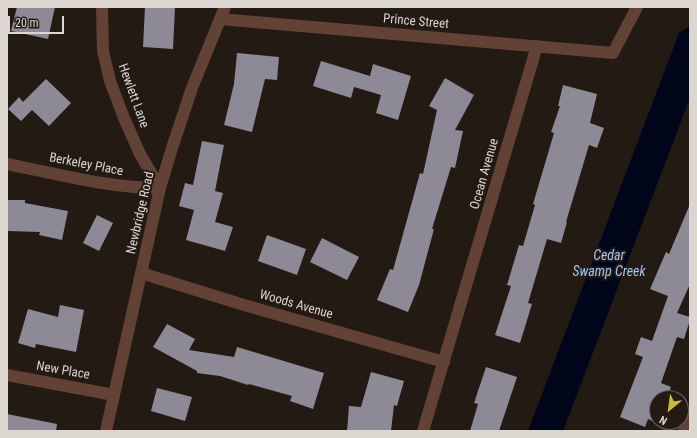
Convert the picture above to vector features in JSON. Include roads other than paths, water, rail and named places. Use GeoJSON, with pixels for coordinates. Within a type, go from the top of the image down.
{"type":"FeatureCollection","features":[{"type":"Feature","properties":{"kind":"street","name":"Hewlett Lane"},"geometry":{"type":"LineString","coordinates":[[102,7],[102,51],[110,81],[140,154],[160,188]]}},
{"type":"Feature","properties":{"kind":"street","name":"Newbridge Road"},"geometry":{"type":"LineString","coordinates":[[106,431],[160,188],[172,145],[192,88],[225,7]]}},
{"type":"Feature","properties":{"kind":"street"},"geometry":{"type":"LineString","coordinates":[[538,46],[612,53],[637,7]]}},
{"type":"Feature","properties":{"kind":"street","name":"Prince Street"},"geometry":{"type":"LineString","coordinates":[[220,19],[538,46]]}},
{"type":"Feature","properties":{"kind":"street","name":"Ocean Avenue"},"geometry":{"type":"LineString","coordinates":[[424,431],[538,46]]}},
{"type":"Feature","properties":{"kind":"street","name":"Berkeley Place"},"geometry":{"type":"LineString","coordinates":[[7,164],[115,185],[137,188],[160,188]]}},
{"type":"Feature","properties":{"kind":"street","name":"Woods Avenue"},"geometry":{"type":"LineString","coordinates":[[141,274],[444,362]]}},
{"type":"Feature","properties":{"kind":"street","name":"New Place"},"geometry":{"type":"LineString","coordinates":[[7,375],[114,395]]}},
{"type":"Feature","properties":{"kind":"street"},"geometry":{"type":"LineString","coordinates":[[684,431],[690,416]]}},
{"type":"Feature","properties":{"kind":"water","name":"Cedar Swamp Creek"},"geometry":{"type":"Polygon","coordinates":[[[690,26],[690,98],[563,431],[528,431],[679,33],[690,26]]]}}]}
